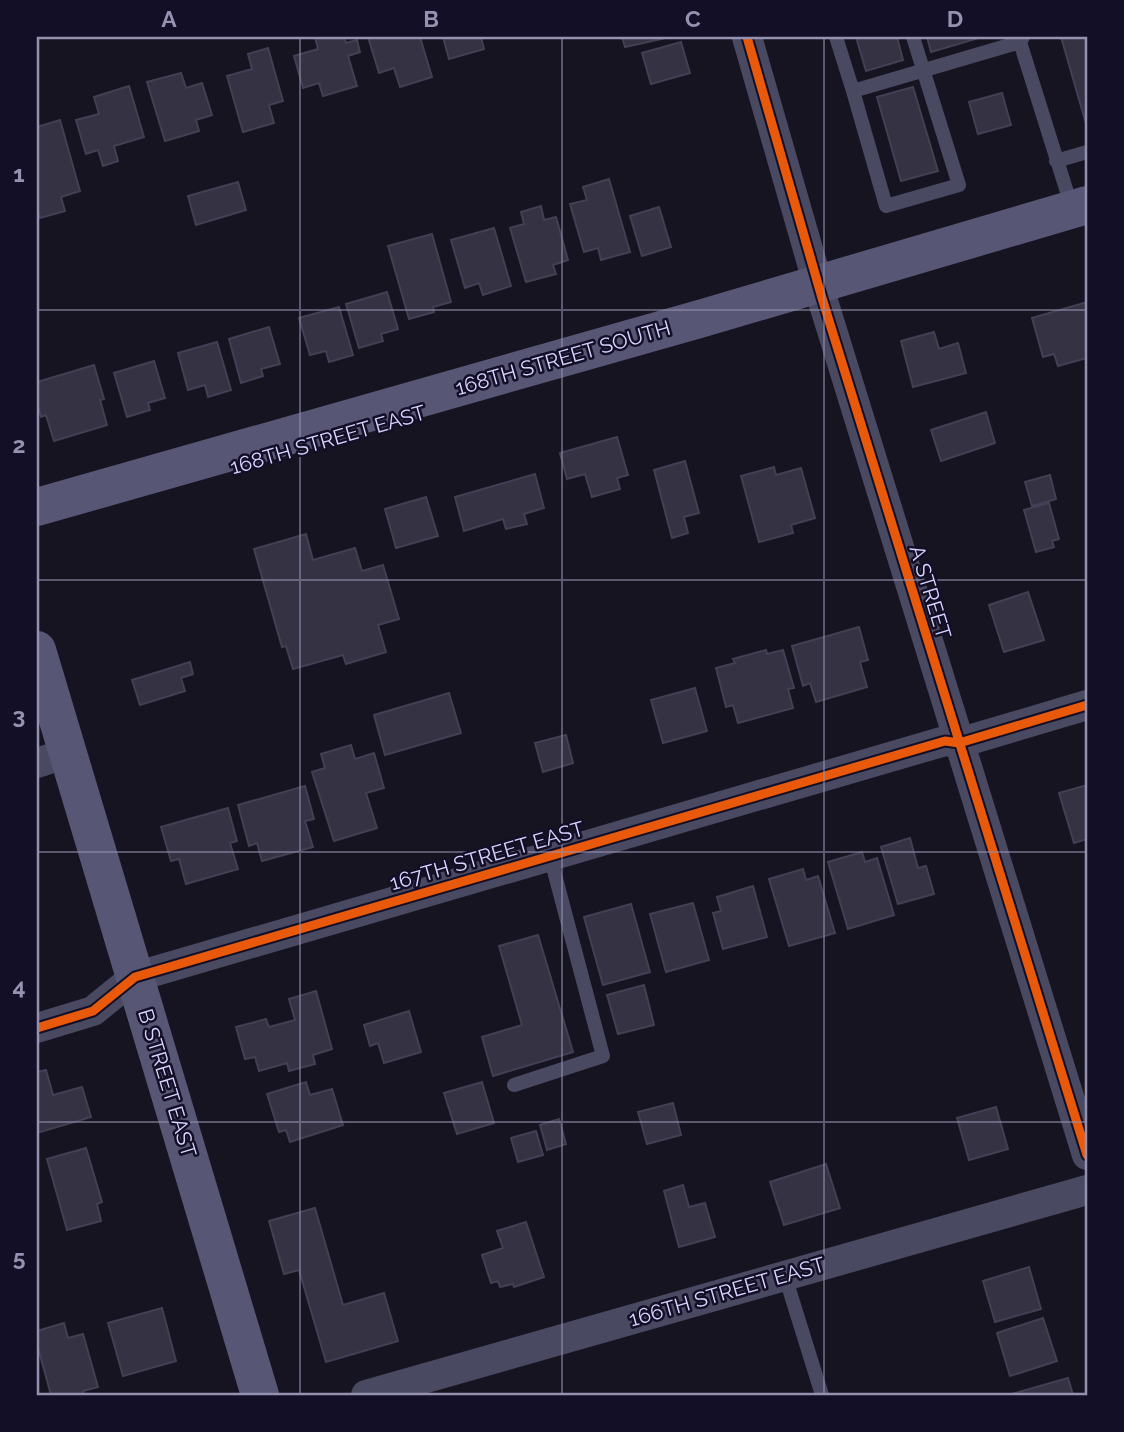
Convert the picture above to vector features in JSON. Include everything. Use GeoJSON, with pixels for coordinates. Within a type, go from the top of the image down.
{"type":"FeatureCollection","features":[{"type":"Feature","properties":{"kind":"street","name":"A STREET"},"geometry":{"type":"LineString","coordinates":[[747,37],[820,291],[1087,1155]]}},
{"type":"Feature","properties":{"kind":"street","name":"168TH STREET SOUTH"},"geometry":{"type":"LineString","coordinates":[[37,507],[626,340],[820,291],[1082,212]]}},
{"type":"Feature","properties":{"kind":"street","name":"168TH STREET EAST"},"geometry":{"type":"LineString","coordinates":[[37,523],[820,291]]}},
{"type":"Feature","properties":{"kind":"street","name":"B STREET EAST"},"geometry":{"type":"LineString","coordinates":[[37,650],[52,758],[135,976],[260,1395]]}},
{"type":"Feature","properties":{"kind":"street","name":"167TH STREET EAST"},"geometry":{"type":"LineString","coordinates":[[37,1028],[93,1011],[135,976],[944,741],[959,743],[1087,705]]}},
{"type":"Feature","properties":{"kind":"street","name":"166TH STREET EAST"},"geometry":{"type":"LineString","coordinates":[[366,1395],[1087,1190]]}},
{"type":"Feature","properties":{"kind":"lane"},"geometry":{"type":"LineString","coordinates":[[836,37],[886,206],[959,185],[913,37]]}},
{"type":"Feature","properties":{"kind":"lane"},"geometry":{"type":"LineString","coordinates":[[853,91],[1021,40],[1056,161],[1082,212]]}},
{"type":"Feature","properties":{"kind":"lane"},"geometry":{"type":"LineString","coordinates":[[1056,161],[1087,152]]}},
{"type":"Feature","properties":{"kind":"lane"},"geometry":{"type":"LineString","coordinates":[[514,1085],[603,1056],[550,856]]}},
{"type":"Feature","properties":{"kind":"lane"},"geometry":{"type":"LineString","coordinates":[[785,1276],[822,1395]]}},
{"type":"Feature","properties":{"kind":"building"},"geometry":{"type":"Polygon","coordinates":[[[315,37],[344,37],[346,43],[357,40],[360,52],[348,56],[357,86],[323,96],[319,83],[303,88],[294,56],[318,49],[315,37]]]}},
{"type":"Feature","properties":{"kind":"building"},"geometry":{"type":"Polygon","coordinates":[[[368,37],[420,37],[432,77],[400,87],[394,68],[379,73],[368,37]]]}},
{"type":"Feature","properties":{"kind":"building"},"geometry":{"type":"Polygon","coordinates":[[[443,37],[481,37],[484,49],[449,59],[443,37]]]}},
{"type":"Feature","properties":{"kind":"building"},"geometry":{"type":"Polygon","coordinates":[[[622,37],[670,37],[625,47],[622,37]]]}},
{"type":"Feature","properties":{"kind":"building"},"geometry":{"type":"Polygon","coordinates":[[[856,37],[897,37],[903,60],[866,71],[856,37]]]}},
{"type":"Feature","properties":{"kind":"building"},"geometry":{"type":"Polygon","coordinates":[[[927,37],[982,37],[931,52],[927,37]]]}},
{"type":"Feature","properties":{"kind":"building"},"geometry":{"type":"Polygon","coordinates":[[[1061,37],[1087,37],[1087,127],[1061,37]]]}},
{"type":"Feature","properties":{"kind":"building"},"geometry":{"type":"Polygon","coordinates":[[[681,42],[690,73],[651,84],[642,53],[681,42]]]}},
{"type":"Feature","properties":{"kind":"building"},"geometry":{"type":"Polygon","coordinates":[[[268,48],[283,101],[269,105],[274,123],[243,132],[227,76],[252,69],[248,54],[268,48]]]}},
{"type":"Feature","properties":{"kind":"building"},"geometry":{"type":"Polygon","coordinates":[[[181,73],[186,88],[202,83],[212,115],[196,120],[199,131],[165,141],[147,82],[181,73]]]}},
{"type":"Feature","properties":{"kind":"building"},"geometry":{"type":"Polygon","coordinates":[[[129,86],[144,137],[114,146],[118,161],[103,166],[98,150],[86,154],[76,120],[99,114],[94,97],[129,86]]]}},
{"type":"Feature","properties":{"kind":"building"},"geometry":{"type":"Polygon","coordinates":[[[913,87],[938,171],[901,181],[877,97],[913,87]]]}},
{"type":"Feature","properties":{"kind":"building"},"geometry":{"type":"Polygon","coordinates":[[[1002,93],[1011,125],[978,134],[969,102],[1002,93]]]}},
{"type":"Feature","properties":{"kind":"building"},"geometry":{"type":"Polygon","coordinates":[[[60,120],[80,191],[61,197],[65,211],[40,218],[37,207],[37,127],[60,120]]]}},
{"type":"Feature","properties":{"kind":"building"},"geometry":{"type":"Polygon","coordinates":[[[609,179],[630,252],[601,260],[598,248],[584,252],[570,204],[587,200],[583,187],[609,179]]]}},
{"type":"Feature","properties":{"kind":"building"},"geometry":{"type":"Polygon","coordinates":[[[238,182],[246,210],[196,225],[188,196],[238,182]]]}},
{"type":"Feature","properties":{"kind":"building"},"geometry":{"type":"Polygon","coordinates":[[[541,206],[544,220],[556,217],[568,260],[553,265],[556,274],[526,282],[510,228],[524,224],[521,212],[541,206]]]}},
{"type":"Feature","properties":{"kind":"building"},"geometry":{"type":"Polygon","coordinates":[[[659,207],[671,247],[642,256],[630,216],[659,207]]]}},
{"type":"Feature","properties":{"kind":"building"},"geometry":{"type":"Polygon","coordinates":[[[494,228],[511,286],[483,295],[479,283],[465,288],[451,240],[494,228]]]}},
{"type":"Feature","properties":{"kind":"building"},"geometry":{"type":"Polygon","coordinates":[[[432,234],[451,302],[433,307],[434,312],[409,319],[388,246],[432,234]]]}},
{"type":"Feature","properties":{"kind":"building"},"geometry":{"type":"Polygon","coordinates":[[[387,292],[398,329],[381,334],[383,341],[359,348],[346,304],[387,292]]]}},
{"type":"Feature","properties":{"kind":"building"},"geometry":{"type":"Polygon","coordinates":[[[1087,302],[1087,358],[1058,366],[1054,354],[1043,357],[1032,318],[1087,302]]]}},
{"type":"Feature","properties":{"kind":"building"},"geometry":{"type":"Polygon","coordinates":[[[339,307],[353,355],[329,362],[326,351],[310,355],[299,318],[339,307]]]}},
{"type":"Feature","properties":{"kind":"building"},"geometry":{"type":"Polygon","coordinates":[[[269,327],[280,364],[261,369],[263,376],[241,383],[229,339],[269,327]]]}},
{"type":"Feature","properties":{"kind":"building"},"geometry":{"type":"Polygon","coordinates":[[[934,332],[939,349],[958,343],[966,373],[913,387],[901,341],[934,332]]]}},
{"type":"Feature","properties":{"kind":"building"},"geometry":{"type":"Polygon","coordinates":[[[217,342],[231,390],[208,397],[205,385],[188,390],[178,353],[217,342]]]}},
{"type":"Feature","properties":{"kind":"building"},"geometry":{"type":"Polygon","coordinates":[[[154,361],[165,398],[148,403],[150,410],[127,417],[114,373],[154,361]]]}},
{"type":"Feature","properties":{"kind":"building"},"geometry":{"type":"Polygon","coordinates":[[[94,365],[104,399],[100,400],[107,425],[54,441],[46,415],[41,417],[37,402],[37,382],[94,365]]]}},
{"type":"Feature","properties":{"kind":"building"},"geometry":{"type":"Polygon","coordinates":[[[986,412],[995,443],[941,461],[931,430],[986,412]]]}},
{"type":"Feature","properties":{"kind":"building"},"geometry":{"type":"Polygon","coordinates":[[[617,437],[628,475],[617,478],[620,489],[592,497],[585,474],[567,479],[560,453],[617,437]]]}},
{"type":"Feature","properties":{"kind":"building"},"geometry":{"type":"Polygon","coordinates":[[[685,461],[699,513],[684,517],[688,533],[672,538],[654,470],[685,461]]]}},
{"type":"Feature","properties":{"kind":"building"},"geometry":{"type":"Polygon","coordinates":[[[774,467],[776,475],[801,468],[815,518],[791,525],[793,533],[759,542],[741,476],[774,467]]]}},
{"type":"Feature","properties":{"kind":"building"},"geometry":{"type":"Polygon","coordinates":[[[535,474],[544,508],[524,514],[527,524],[506,529],[503,519],[464,531],[455,497],[535,474]]]}},
{"type":"Feature","properties":{"kind":"building"},"geometry":{"type":"Polygon","coordinates":[[[1050,475],[1056,499],[1032,506],[1025,482],[1050,475]]]}},
{"type":"Feature","properties":{"kind":"building"},"geometry":{"type":"Polygon","coordinates":[[[426,497],[438,536],[396,548],[385,509],[426,497]]]}},
{"type":"Feature","properties":{"kind":"building"},"geometry":{"type":"Polygon","coordinates":[[[1049,503],[1059,539],[1052,541],[1054,547],[1036,552],[1024,510],[1049,503]]]}},
{"type":"Feature","properties":{"kind":"building"},"geometry":{"type":"Polygon","coordinates":[[[306,534],[313,560],[355,548],[362,571],[383,565],[399,619],[378,625],[386,652],[346,664],[343,655],[293,669],[286,646],[282,647],[254,549],[306,534]]]}},
{"type":"Feature","properties":{"kind":"building"},"geometry":{"type":"Polygon","coordinates":[[[1028,592],[1044,640],[1004,652],[989,605],[1028,592]]]}},
{"type":"Feature","properties":{"kind":"building"},"geometry":{"type":"Polygon","coordinates":[[[859,627],[868,660],[860,662],[867,687],[816,702],[810,683],[803,686],[792,646],[859,627]]]}},
{"type":"Feature","properties":{"kind":"building"},"geometry":{"type":"Polygon","coordinates":[[[766,650],[767,654],[783,650],[794,688],[788,689],[793,708],[738,723],[733,705],[726,707],[716,668],[735,663],[733,659],[766,650]]]}},
{"type":"Feature","properties":{"kind":"building"},"geometry":{"type":"Polygon","coordinates":[[[190,662],[193,674],[181,678],[185,691],[140,705],[132,680],[190,662]]]}},
{"type":"Feature","properties":{"kind":"building"},"geometry":{"type":"Polygon","coordinates":[[[695,688],[707,731],[663,743],[651,700],[695,688]]]}},
{"type":"Feature","properties":{"kind":"building"},"geometry":{"type":"Polygon","coordinates":[[[449,693],[461,733],[385,755],[374,715],[449,693]]]}},
{"type":"Feature","properties":{"kind":"building"},"geometry":{"type":"Polygon","coordinates":[[[566,735],[573,763],[543,772],[535,743],[566,735]]]}},
{"type":"Feature","properties":{"kind":"building"},"geometry":{"type":"Polygon","coordinates":[[[351,745],[355,759],[374,753],[384,788],[366,793],[377,828],[334,841],[312,772],[325,768],[321,754],[351,745]]]}},
{"type":"Feature","properties":{"kind":"building"},"geometry":{"type":"Polygon","coordinates":[[[1087,785],[1087,839],[1074,843],[1059,793],[1087,785]]]}},
{"type":"Feature","properties":{"kind":"building"},"geometry":{"type":"Polygon","coordinates":[[[305,786],[314,819],[305,821],[313,847],[262,861],[257,843],[249,846],[238,805],[305,786]]]}},
{"type":"Feature","properties":{"kind":"building"},"geometry":{"type":"Polygon","coordinates":[[[228,808],[237,841],[230,843],[238,869],[186,884],[179,859],[171,861],[161,827],[228,808]]]}},
{"type":"Feature","properties":{"kind":"building"},"geometry":{"type":"Polygon","coordinates":[[[910,838],[918,868],[926,866],[934,894],[898,904],[881,847],[910,838]]]}},
{"type":"Feature","properties":{"kind":"building"},"geometry":{"type":"Polygon","coordinates":[[[862,852],[865,862],[877,858],[894,915],[848,929],[828,862],[862,852]]]}},
{"type":"Feature","properties":{"kind":"building"},"geometry":{"type":"Polygon","coordinates":[[[803,869],[806,880],[818,876],[835,933],[789,946],[769,879],[803,869]]]}},
{"type":"Feature","properties":{"kind":"building"},"geometry":{"type":"Polygon","coordinates":[[[753,886],[767,937],[723,949],[713,913],[721,911],[717,897],[753,886]]]}},
{"type":"Feature","properties":{"kind":"building"},"geometry":{"type":"Polygon","coordinates":[[[693,903],[709,960],[666,972],[650,914],[693,903]]]}},
{"type":"Feature","properties":{"kind":"building"},"geometry":{"type":"Polygon","coordinates":[[[631,904],[650,972],[603,985],[584,917],[631,904]]]}},
{"type":"Feature","properties":{"kind":"building"},"geometry":{"type":"Polygon","coordinates":[[[538,935],[573,1052],[493,1076],[482,1037],[522,1025],[499,946],[538,935]]]}},
{"type":"Feature","properties":{"kind":"building"},"geometry":{"type":"Polygon","coordinates":[[[644,985],[654,1025],[618,1034],[607,995],[644,985]]]}},
{"type":"Feature","properties":{"kind":"building"},"geometry":{"type":"Polygon","coordinates":[[[316,991],[332,1049],[313,1055],[315,1064],[289,1071],[287,1063],[259,1071],[255,1057],[245,1059],[236,1027],[266,1019],[269,1027],[295,1020],[289,999],[316,991]]]}},
{"type":"Feature","properties":{"kind":"building"},"geometry":{"type":"Polygon","coordinates":[[[409,1011],[421,1052],[384,1063],[378,1043],[370,1046],[364,1025],[409,1011]]]}},
{"type":"Feature","properties":{"kind":"building"},"geometry":{"type":"Polygon","coordinates":[[[46,1070],[53,1095],[82,1087],[91,1117],[37,1133],[37,1072],[46,1070]]]}},
{"type":"Feature","properties":{"kind":"building"},"geometry":{"type":"Polygon","coordinates":[[[306,1082],[310,1095],[332,1089],[343,1125],[290,1142],[286,1130],[279,1132],[267,1094],[306,1082]]]}},
{"type":"Feature","properties":{"kind":"building"},"geometry":{"type":"Polygon","coordinates":[[[482,1082],[494,1123],[457,1134],[444,1093],[482,1082]]]}},
{"type":"Feature","properties":{"kind":"building"},"geometry":{"type":"Polygon","coordinates":[[[673,1103],[681,1135],[647,1144],[638,1112],[673,1103]]]}},
{"type":"Feature","properties":{"kind":"building"},"geometry":{"type":"Polygon","coordinates":[[[996,1107],[1008,1149],[969,1160],[957,1118],[996,1107]]]}},
{"type":"Feature","properties":{"kind":"building"},"geometry":{"type":"Polygon","coordinates":[[[559,1119],[566,1144],[547,1150],[540,1125],[559,1119]]]}},
{"type":"Feature","properties":{"kind":"building"},"geometry":{"type":"Polygon","coordinates":[[[536,1131],[543,1155],[518,1162],[511,1138],[536,1131]]]}},
{"type":"Feature","properties":{"kind":"building"},"geometry":{"type":"Polygon","coordinates":[[[86,1148],[102,1202],[97,1204],[101,1221],[67,1230],[47,1159],[86,1148]]]}},
{"type":"Feature","properties":{"kind":"building"},"geometry":{"type":"Polygon","coordinates":[[[826,1164],[840,1208],[784,1225],[770,1182],[826,1164]]]}},
{"type":"Feature","properties":{"kind":"building"},"geometry":{"type":"Polygon","coordinates":[[[683,1185],[689,1207],[705,1203],[715,1237],[679,1247],[664,1191],[683,1185]]]}},
{"type":"Feature","properties":{"kind":"building"},"geometry":{"type":"Polygon","coordinates":[[[315,1208],[343,1305],[384,1293],[398,1341],[326,1362],[299,1270],[284,1274],[269,1221],[315,1208]]]}},
{"type":"Feature","properties":{"kind":"building"},"geometry":{"type":"Polygon","coordinates":[[[526,1222],[544,1277],[514,1287],[513,1284],[500,1287],[498,1281],[491,1283],[482,1255],[503,1248],[497,1231],[526,1222]]]}},
{"type":"Feature","properties":{"kind":"building"},"geometry":{"type":"Polygon","coordinates":[[[1029,1267],[1041,1309],[995,1322],[983,1281],[1029,1267]]]}},
{"type":"Feature","properties":{"kind":"building"},"geometry":{"type":"Polygon","coordinates":[[[162,1308],[176,1361],[123,1376],[108,1323],[162,1308]]]}},
{"type":"Feature","properties":{"kind":"building"},"geometry":{"type":"Polygon","coordinates":[[[1043,1318],[1057,1361],[1010,1376],[997,1333],[1043,1318]]]}},
{"type":"Feature","properties":{"kind":"building"},"geometry":{"type":"Polygon","coordinates":[[[64,1323],[68,1338],[83,1334],[98,1387],[83,1391],[84,1395],[51,1395],[37,1344],[37,1331],[64,1323]]]}},
{"type":"Feature","properties":{"kind":"building"},"geometry":{"type":"Polygon","coordinates":[[[1068,1378],[1073,1395],[1008,1395],[1068,1378]]]}},
{"type":"Feature","properties":{"kind":"cycle path"},"geometry":{"type":"LineString","coordinates":[[747,37],[822,298],[1087,1155]]}},
{"type":"Feature","properties":{"kind":"cycle path"},"geometry":{"type":"LineString","coordinates":[[37,1028],[93,1011],[135,977],[945,741],[959,743],[1087,705]]}}]}
